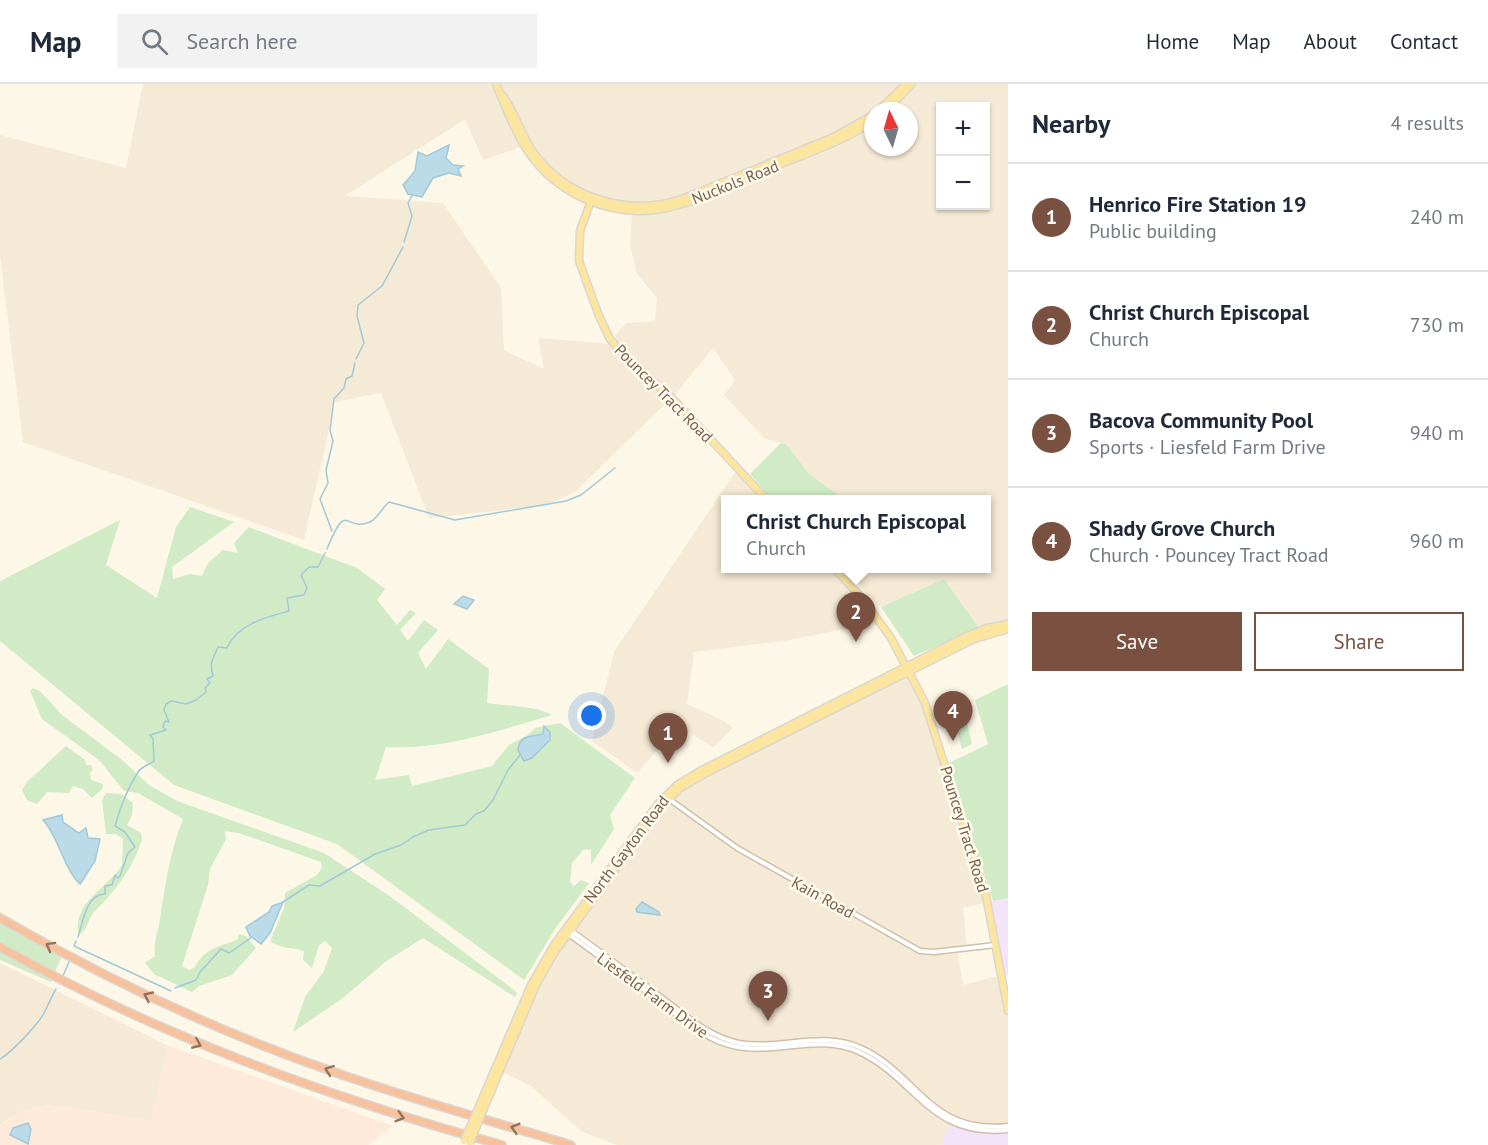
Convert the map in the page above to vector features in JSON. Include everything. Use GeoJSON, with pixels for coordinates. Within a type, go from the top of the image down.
{"type":"FeatureCollection","features":[{"type":"Feature","properties":{"kind":"highway"},"geometry":{"type":"LineString","coordinates":[[2,919],[137,991],[263,1046],[383,1089],[571,1145]]}},
{"type":"Feature","properties":{"kind":"highway"},"geometry":{"type":"LineString","coordinates":[[0,947],[110,1005],[244,1063],[359,1104],[502,1145]]}},
{"type":"Feature","properties":{"kind":"main road"},"geometry":{"type":"LineString","coordinates":[[887,102],[906,84]]}},
{"type":"Feature","properties":{"kind":"main road"},"geometry":{"type":"LineString","coordinates":[[895,102],[912,84]]}},
{"type":"Feature","properties":{"kind":"main road"},"geometry":{"type":"LineString","coordinates":[[497,87],[542,162],[561,180],[591,200]]}},
{"type":"Feature","properties":{"kind":"main road","name":"Nuckols Road"},"geometry":{"type":"LineString","coordinates":[[591,200],[634,206],[676,201],[834,137],[864,120]]}},
{"type":"Feature","properties":{"kind":"main road","name":"Nuckols Road"},"geometry":{"type":"LineString","coordinates":[[591,200],[627,210],[672,207],[837,141],[864,126]]}},
{"type":"Feature","properties":{"kind":"main road","name":"Pouncey Tract Road"},"geometry":{"type":"LineString","coordinates":[[591,200],[580,231],[579,261],[610,339],[682,409],[762,495]]}},
{"type":"Feature","properties":{"kind":"main road","name":"Pouncey Tract Road"},"geometry":{"type":"LineString","coordinates":[[838,573],[870,608],[909,669],[930,717],[986,896],[1008,1011]]}},
{"type":"Feature","properties":{"kind":"main road"},"geometry":{"type":"LineString","coordinates":[[909,669],[979,631],[1008,624]]}},
{"type":"Feature","properties":{"kind":"main road"},"geometry":{"type":"LineString","coordinates":[[909,669],[983,635],[1008,629]]}},
{"type":"Feature","properties":{"kind":"main road","name":"North Gayton Road"},"geometry":{"type":"LineString","coordinates":[[467,1143],[535,976],[667,797],[692,775],[909,669]]}},
{"type":"Feature","properties":{"kind":"street","name":"Kain Road"},"geometry":{"type":"LineString","coordinates":[[667,797],[745,853],[920,951],[934,952],[997,945]]}},
{"type":"Feature","properties":{"kind":"street","name":"Liesfeld Farm Drive"},"geometry":{"type":"LineString","coordinates":[[567,931],[718,1036],[751,1044],[826,1040],[852,1044],[877,1057],[925,1100],[946,1114],[978,1125],[1008,1126]]}},
{"type":"Feature","properties":{"kind":"street","name":"Liesfeld Farm Drive"},"geometry":{"type":"LineString","coordinates":[[567,931],[703,1034],[717,1041],[746,1048],[826,1044],[849,1048],[877,1063],[927,1107],[946,1120],[978,1130],[1008,1130]]}},
{"type":"Feature","properties":{"kind":"shaded area"},"geometry":{"type":"Polygon","coordinates":[[[143,84],[1008,84],[1008,624],[981,630],[944,579],[881,607],[846,573],[991,573],[991,495],[836,495],[810,475],[786,444],[765,439],[724,395],[735,380],[713,348],[674,396],[619,346],[615,336],[626,323],[655,321],[657,298],[637,274],[630,245],[632,214],[601,208],[563,190],[546,177],[521,147],[483,160],[465,119],[345,196],[443,203],[501,288],[504,350],[544,369],[538,338],[612,344],[630,365],[669,400],[576,491],[548,505],[429,518],[381,393],[335,402],[304,540],[23,442],[0,256],[0,135],[126,168],[143,84]]]}},
{"type":"Feature","properties":{"kind":"shaded area"},"geometry":{"type":"Polygon","coordinates":[[[738,468],[765,495],[721,495],[721,573],[838,573],[879,622],[789,640],[694,652],[687,704],[724,721],[733,728],[713,748],[679,725],[637,773],[592,741],[614,652],[738,468]]]}},
{"type":"Feature","properties":{"kind":"shaded area"},"geometry":{"type":"Polygon","coordinates":[[[909,671],[924,703],[989,902],[963,908],[967,946],[934,951],[934,955],[958,953],[963,985],[1001,975],[1008,1011],[1008,1125],[985,1126],[953,1118],[941,1145],[617,1145],[582,1132],[531,1086],[500,1071],[553,954],[677,791],[909,671]]]}},
{"type":"Feature","properties":{"kind":"shaded area"},"geometry":{"type":"Polygon","coordinates":[[[1008,898],[1008,975],[1001,976],[989,902],[1008,898]]]}},
{"type":"Feature","properties":{"kind":"shaded area"},"geometry":{"type":"Polygon","coordinates":[[[0,963],[167,1045],[152,1122],[47,1105],[9,1118],[0,1126],[0,963]]]}},
{"type":"Feature","properties":{"kind":"shaded area"},"geometry":{"type":"Polygon","coordinates":[[[167,1045],[393,1126],[368,1145],[0,1145],[0,1126],[21,1111],[38,1106],[65,1106],[151,1121],[167,1045]]]}},
{"type":"Feature","properties":{"kind":"shaded area"},"geometry":{"type":"Polygon","coordinates":[[[951,1122],[968,1128],[1008,1130],[1008,1145],[941,1145],[951,1122]]]}},
{"type":"Feature","properties":{"kind":"green space"},"geometry":{"type":"Polygon","coordinates":[[[781,443],[786,444],[810,475],[838,495],[768,495],[750,474],[781,443]]]}},
{"type":"Feature","properties":{"kind":"green space"},"geometry":{"type":"Polygon","coordinates":[[[190,507],[234,522],[172,567],[173,579],[190,574],[202,576],[208,563],[223,550],[238,553],[234,543],[249,527],[357,568],[385,589],[377,600],[397,625],[410,610],[416,613],[400,630],[408,641],[424,620],[438,630],[418,653],[426,669],[448,639],[489,669],[487,703],[530,708],[552,715],[450,742],[429,746],[386,747],[375,780],[409,775],[412,786],[492,766],[509,745],[528,735],[535,728],[560,723],[635,778],[610,815],[614,829],[591,865],[591,849],[583,850],[572,863],[570,882],[574,886],[581,880],[589,883],[555,929],[524,980],[337,844],[174,785],[0,641],[0,581],[120,520],[106,565],[157,598],[176,527],[190,507]]]}},
{"type":"Feature","properties":{"kind":"green space"},"geometry":{"type":"Polygon","coordinates":[[[944,579],[979,628],[914,656],[881,607],[944,579]]]}},
{"type":"Feature","properties":{"kind":"green space"},"geometry":{"type":"Polygon","coordinates":[[[1008,684],[1008,898],[993,901],[949,763],[988,744],[975,700],[1008,684]]]}},
{"type":"Feature","properties":{"kind":"green space"},"geometry":{"type":"Polygon","coordinates":[[[33,688],[40,691],[62,715],[122,760],[149,785],[177,801],[324,853],[391,897],[514,990],[517,993],[515,997],[423,938],[385,962],[343,998],[293,1032],[305,997],[324,971],[332,948],[325,941],[319,945],[312,968],[303,960],[304,951],[281,946],[271,942],[271,939],[284,908],[285,893],[317,875],[322,868],[321,862],[239,833],[225,831],[226,839],[210,869],[208,885],[182,966],[189,970],[194,968],[207,952],[237,940],[239,934],[246,936],[256,948],[232,975],[199,986],[192,992],[154,974],[145,963],[155,956],[155,942],[168,868],[183,819],[138,793],[124,791],[99,760],[42,719],[30,691],[33,688]]]}},
{"type":"Feature","properties":{"kind":"green space"},"geometry":{"type":"Polygon","coordinates":[[[964,711],[972,744],[962,749],[952,712],[964,711]]]}},
{"type":"Feature","properties":{"kind":"green space"},"geometry":{"type":"Polygon","coordinates":[[[66,746],[85,760],[86,765],[91,765],[93,770],[90,773],[91,780],[103,784],[102,789],[92,798],[83,789],[73,786],[69,793],[47,792],[37,804],[27,800],[22,790],[28,781],[66,746]]]}},
{"type":"Feature","properties":{"kind":"green space"},"geometry":{"type":"Polygon","coordinates":[[[106,793],[121,794],[133,803],[132,815],[127,825],[141,833],[142,839],[134,860],[122,879],[92,915],[79,935],[80,914],[85,905],[122,865],[123,839],[116,834],[106,834],[102,800],[106,793]]]}},
{"type":"Feature","properties":{"kind":"green space"},"geometry":{"type":"Polygon","coordinates":[[[0,912],[64,950],[51,982],[0,960],[0,912]]]}},
{"type":"Feature","properties":{"kind":"water"},"geometry":{"type":"Polygon","coordinates":[[[449,145],[446,158],[453,165],[463,166],[458,169],[461,176],[449,173],[433,178],[422,197],[408,194],[403,185],[415,171],[418,152],[427,156],[449,145]]]}},
{"type":"Feature","properties":{"kind":"water"},"geometry":{"type":"Polygon","coordinates":[[[463,596],[474,600],[467,609],[454,604],[463,596]]]}},
{"type":"Feature","properties":{"kind":"water"},"geometry":{"type":"Polygon","coordinates":[[[544,726],[550,732],[550,740],[532,758],[524,761],[518,750],[521,741],[527,737],[543,734],[544,726]]]}},
{"type":"Feature","properties":{"kind":"water"},"geometry":{"type":"Polygon","coordinates":[[[62,815],[63,822],[79,833],[86,828],[88,838],[100,839],[95,861],[80,884],[69,870],[53,835],[43,820],[62,815]]]}},
{"type":"Feature","properties":{"kind":"water"},"geometry":{"type":"Polygon","coordinates":[[[283,902],[270,933],[261,944],[250,936],[246,927],[269,912],[272,906],[283,902]]]}},
{"type":"Feature","properties":{"kind":"water"},"geometry":{"type":"Polygon","coordinates":[[[642,902],[659,912],[660,915],[637,912],[636,909],[642,902]]]}},
{"type":"Feature","properties":{"kind":"water"},"geometry":{"type":"Polygon","coordinates":[[[28,1123],[31,1129],[28,1144],[10,1135],[13,1128],[28,1123]]]}},
{"type":"Feature","properties":{"kind":"waterway"},"geometry":{"type":"LineString","coordinates":[[404,242],[412,216],[408,203],[412,196]]}},
{"type":"Feature","properties":{"kind":"waterway"},"geometry":{"type":"LineString","coordinates":[[356,359],[364,343],[357,316],[358,305],[382,286],[403,247]]}},
{"type":"Feature","properties":{"kind":"waterway"},"geometry":{"type":"LineString","coordinates":[[332,531],[320,499],[328,483],[326,470],[333,441],[330,430],[334,399],[344,388],[346,379],[352,376],[355,363]]}},
{"type":"Feature","properties":{"kind":"waterway"},"geometry":{"type":"LineString","coordinates":[[327,549],[343,521],[347,520],[355,524],[370,522],[389,502],[455,520],[566,501],[581,495],[615,468]]}},
{"type":"Feature","properties":{"kind":"waterway"},"geometry":{"type":"LineString","coordinates":[[78,937],[89,904],[99,895],[105,894],[105,886],[112,885],[115,875],[118,878],[120,876],[128,853],[135,847],[125,832],[115,826],[134,778],[141,768],[154,761],[153,739],[150,735],[166,730],[163,727],[165,721],[169,722],[164,710],[166,704],[171,701],[186,704],[206,692],[205,688],[210,683],[207,679],[213,676],[213,658],[218,647],[227,648],[245,627],[289,611],[287,598],[304,595],[307,588],[301,575],[309,567],[318,567],[325,553]]}},
{"type":"Feature","properties":{"kind":"waterway"},"geometry":{"type":"LineString","coordinates":[[283,902],[309,885],[320,886],[375,854],[401,845],[429,830],[465,825],[476,814],[484,811],[493,800],[508,770],[520,755]]}},
{"type":"Feature","properties":{"kind":"waterway"},"geometry":{"type":"LineString","coordinates":[[175,988],[196,980],[200,972],[221,949],[229,953],[252,937]]}},
{"type":"Feature","properties":{"kind":"waterway"},"geometry":{"type":"LineString","coordinates":[[76,941],[74,946],[171,991]]}},
{"type":"Feature","properties":{"kind":"waterway"},"geometry":{"type":"LineString","coordinates":[[63,976],[69,962]]}},
{"type":"Feature","properties":{"kind":"waterway"},"geometry":{"type":"LineString","coordinates":[[0,1059],[16,1046],[37,1023],[56,989]]}},
{"type":"Feature","properties":{"kind":"place","name":"Christ Church Episcopal"},"geometry":{"type":"Point","coordinates":[856,642]}},
{"type":"Feature","properties":{"kind":"place","name":"Shady Grove Church"},"geometry":{"type":"Point","coordinates":[953,741]}},
{"type":"Feature","properties":{"kind":"place","name":"Henrico Fire Station 19"},"geometry":{"type":"Point","coordinates":[668,763]}},
{"type":"Feature","properties":{"kind":"place","name":"Bacova Community Pool"},"geometry":{"type":"Point","coordinates":[768,1021]}}]}
